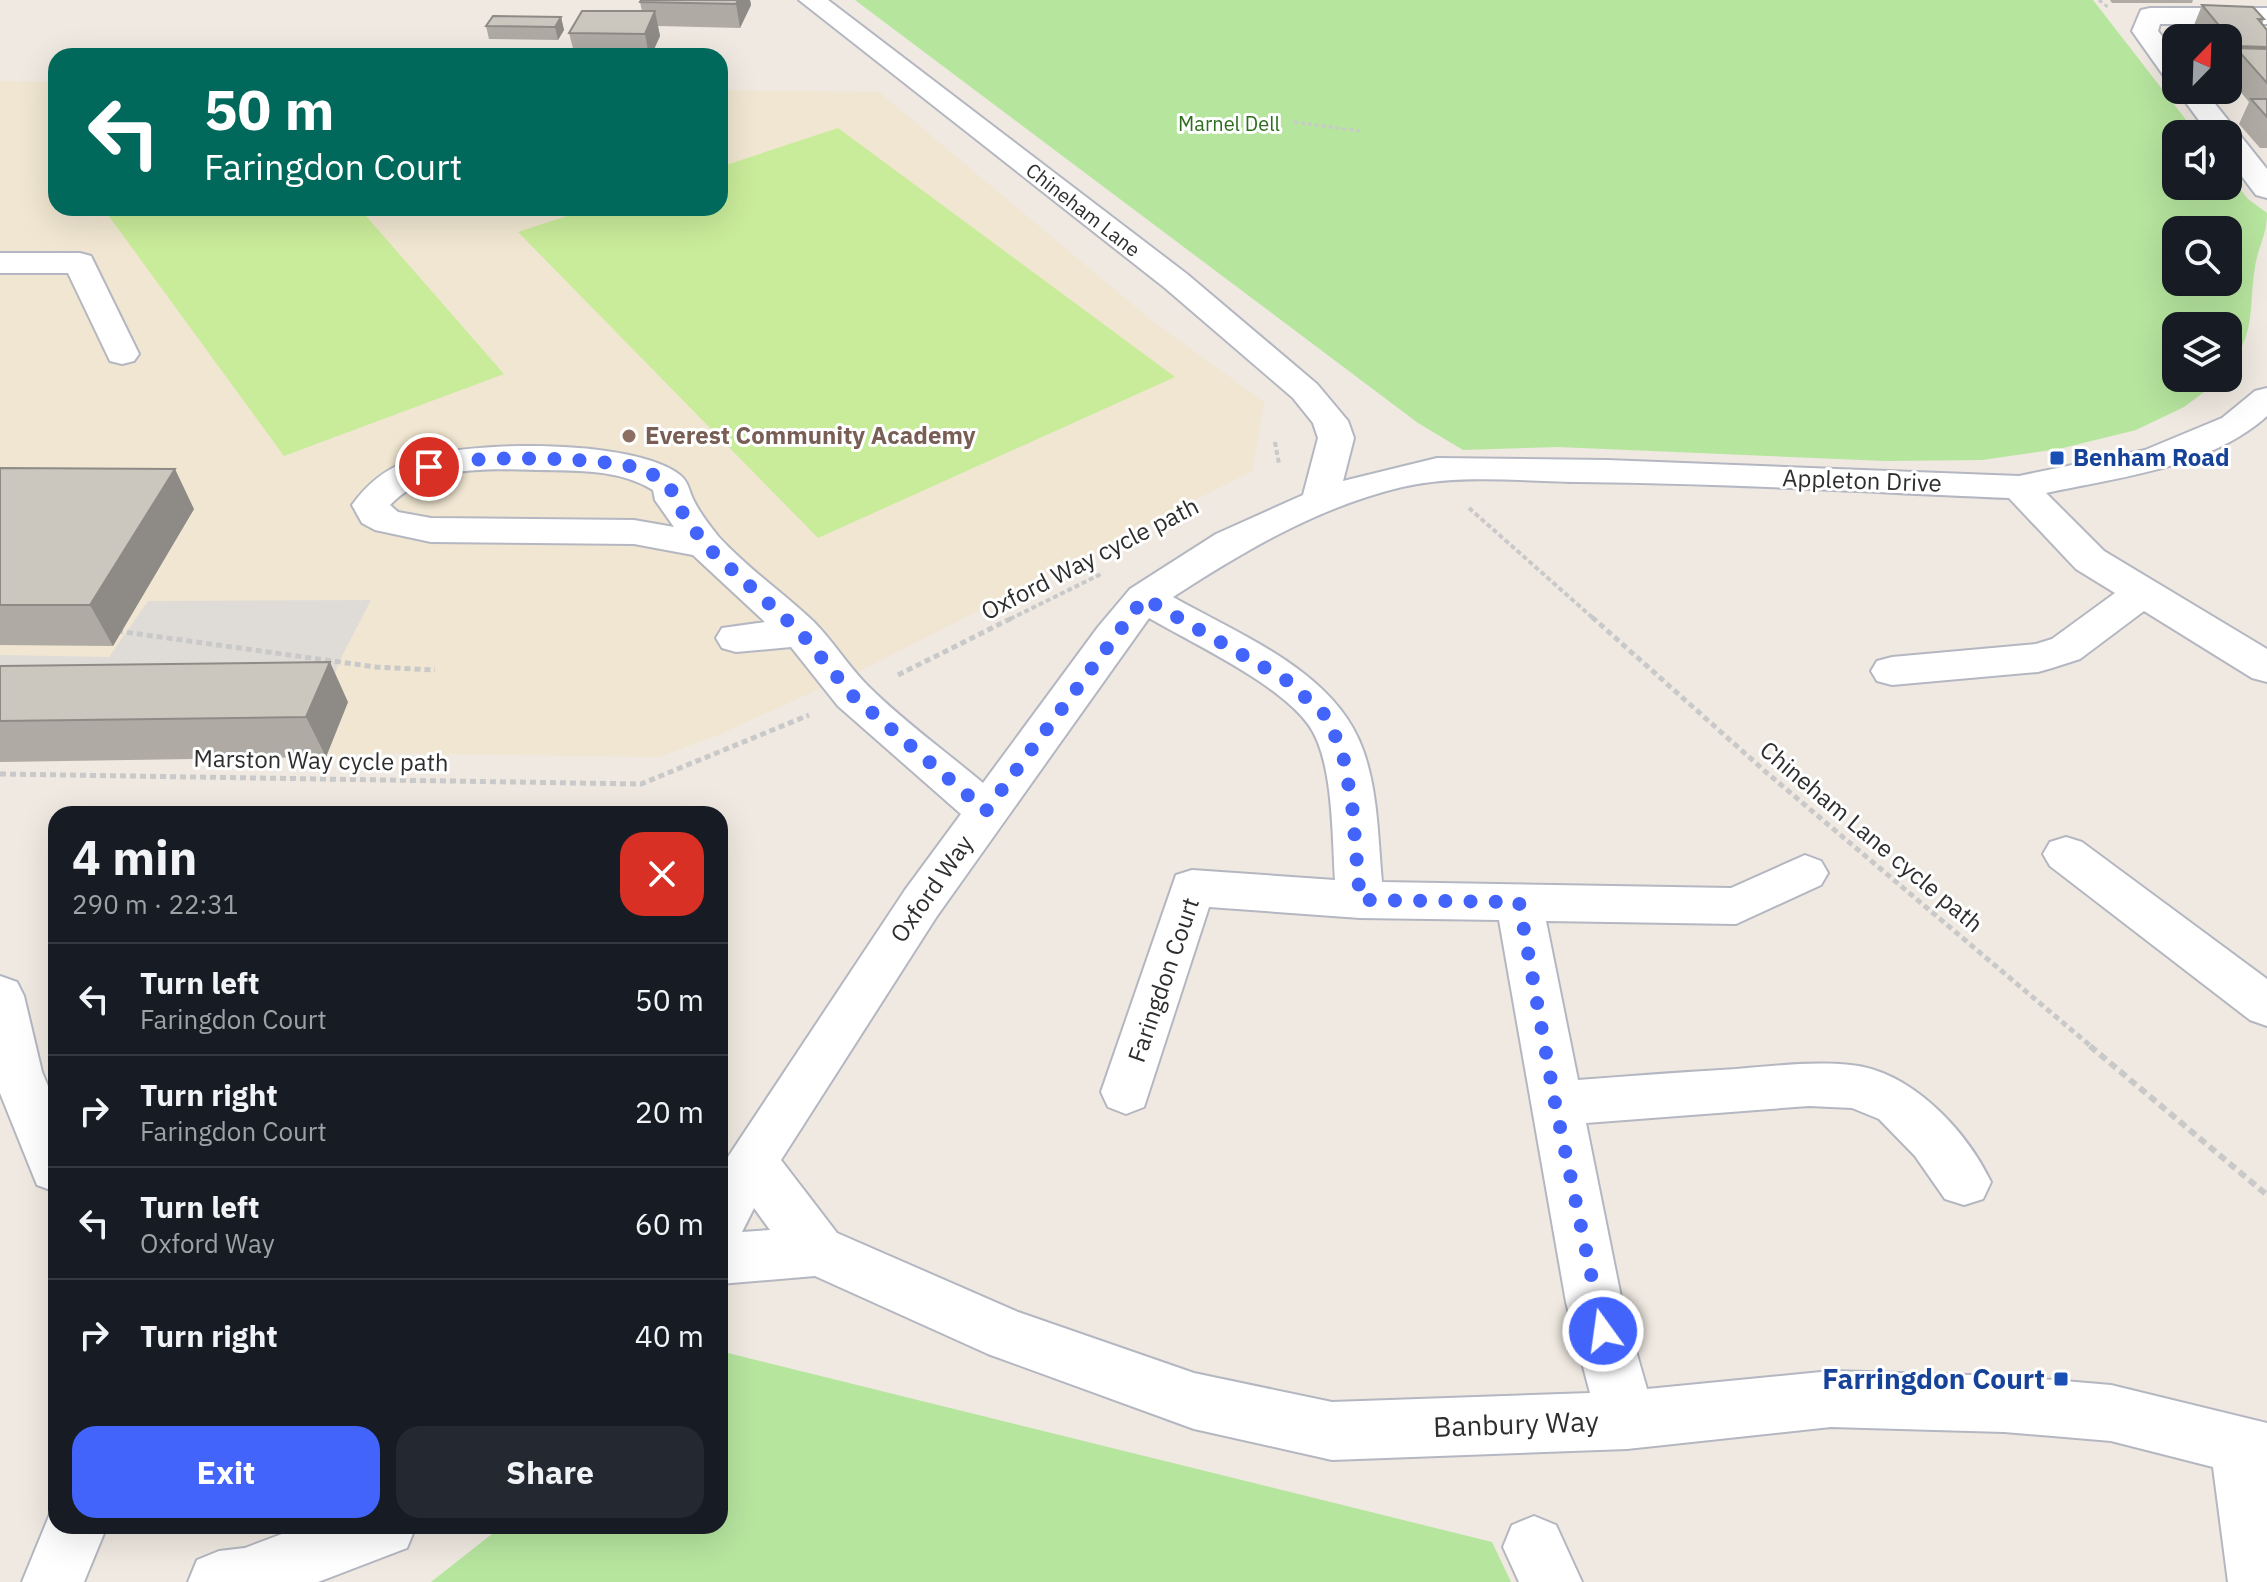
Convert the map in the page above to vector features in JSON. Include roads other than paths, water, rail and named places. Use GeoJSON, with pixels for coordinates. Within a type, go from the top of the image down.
{"type":"FeatureCollection","features":[{"type":"Feature","properties":{"kind":"street","name":"Chineham Lane"},"geometry":{"type":"LineString","coordinates":[[812,0],[1176,281],[1305,391],[1330,421],[1336,438],[1392,478]]}},
{"type":"Feature","properties":{"kind":"street"},"geometry":{"type":"LineString","coordinates":[[2162,54],[2145,31],[2150,16],[2267,16]]}},
{"type":"Feature","properties":{"kind":"street"},"geometry":{"type":"LineString","coordinates":[[2200,104],[2213,120]]}},
{"type":"Feature","properties":{"kind":"street"},"geometry":{"type":"LineString","coordinates":[[2242,157],[2267,189]]}},
{"type":"Feature","properties":{"kind":"street"},"geometry":{"type":"LineString","coordinates":[[0,263],[80,263],[122,354]]}},
{"type":"Feature","properties":{"kind":"street","name":"Appleton Drive"},"geometry":{"type":"LineString","coordinates":[[1437,469],[1607,471],[2019,487],[2155,459],[2235,426],[2267,398]]}},
{"type":"Feature","properties":{"kind":"street"},"geometry":{"type":"LineString","coordinates":[[1320,501],[1336,438]]}},
{"type":"Feature","properties":{"kind":"street"},"geometry":{"type":"LineString","coordinates":[[705,545],[634,532],[431,530],[388,522],[375,515],[371,505],[379,492],[412,473],[445,461],[490,458],[613,463],[636,467],[670,485],[674,500],[705,545],[801,633],[853,696],[986,811]]}},
{"type":"Feature","properties":{"kind":"street","name":"Oxford Way"},"geometry":{"type":"LineString","coordinates":[[728,1206],[751,1162],[921,903],[1144,598],[1230,543],[1320,501],[1392,478],[1437,469]]}},
{"type":"Feature","properties":{"kind":"street"},"geometry":{"type":"LineString","coordinates":[[2019,487],[2090,560],[2267,668]]}},
{"type":"Feature","properties":{"kind":"street"},"geometry":{"type":"LineString","coordinates":[[1892,671],[2038,658],[2066,649],[2142,593]]}},
{"type":"Feature","properties":{"kind":"street"},"geometry":{"type":"LineString","coordinates":[[1144,598],[1286,680],[1325,715],[1342,750],[1352,804],[1360,900]]}},
{"type":"Feature","properties":{"kind":"street"},"geometry":{"type":"LineString","coordinates":[[736,638],[801,633]]}},
{"type":"Feature","properties":{"kind":"street"},"geometry":{"type":"LineString","coordinates":[[2066,854],[2267,1006]]}},
{"type":"Feature","properties":{"kind":"street","name":"Faringdon Court"},"geometry":{"type":"LineString","coordinates":[[1126,1092],[1192,888],[1360,900],[1736,906],[1805,873]]}},
{"type":"Feature","properties":{"kind":"street"},"geometry":{"type":"LineString","coordinates":[[1519,902],[1594,1302],[1627,1420]]}},
{"type":"Feature","properties":{"kind":"street"},"geometry":{"type":"LineString","coordinates":[[0,996],[17,1072],[48,1149]]}},
{"type":"Feature","properties":{"kind":"street"},"geometry":{"type":"LineString","coordinates":[[1555,1103],[1809,1085],[1855,1087],[1897,1104],[1933,1140],[1964,1182]]}},
{"type":"Feature","properties":{"kind":"street"},"geometry":{"type":"LineString","coordinates":[[751,1162],[818,1251]]}},
{"type":"Feature","properties":{"kind":"street"},"geometry":{"type":"LineString","coordinates":[[728,1258],[818,1251]]}},
{"type":"Feature","properties":{"kind":"street","name":"Banbury Way"},"geometry":{"type":"LineString","coordinates":[[818,1251],[1008,1335],[1180,1396],[1332,1431],[1627,1420],[1831,1399],[2004,1404],[2111,1413],[2254,1448],[2244,1492],[2259,1582]]}},
{"type":"Feature","properties":{"kind":"street"},"geometry":{"type":"LineString","coordinates":[[53,1582],[73,1534]]}},
{"type":"Feature","properties":{"kind":"street"},"geometry":{"type":"LineString","coordinates":[[219,1582],[245,1579],[364,1534]]}},
{"type":"Feature","properties":{"kind":"place","name":"Everest Community Academy"},"geometry":{"type":"Point","coordinates":[629,436]}},
{"type":"Feature","properties":{"kind":"place","name":"Benham Road"},"geometry":{"type":"Point","coordinates":[2057,458]}},
{"type":"Feature","properties":{"kind":"place","name":"Farringdon Court"},"geometry":{"type":"Point","coordinates":[2061,1379]}},
{"type":"Feature","properties":{"kind":"park label","name":"Marnel Dell"},"geometry":{"type":"Point","coordinates":[1229,124]}}]}
